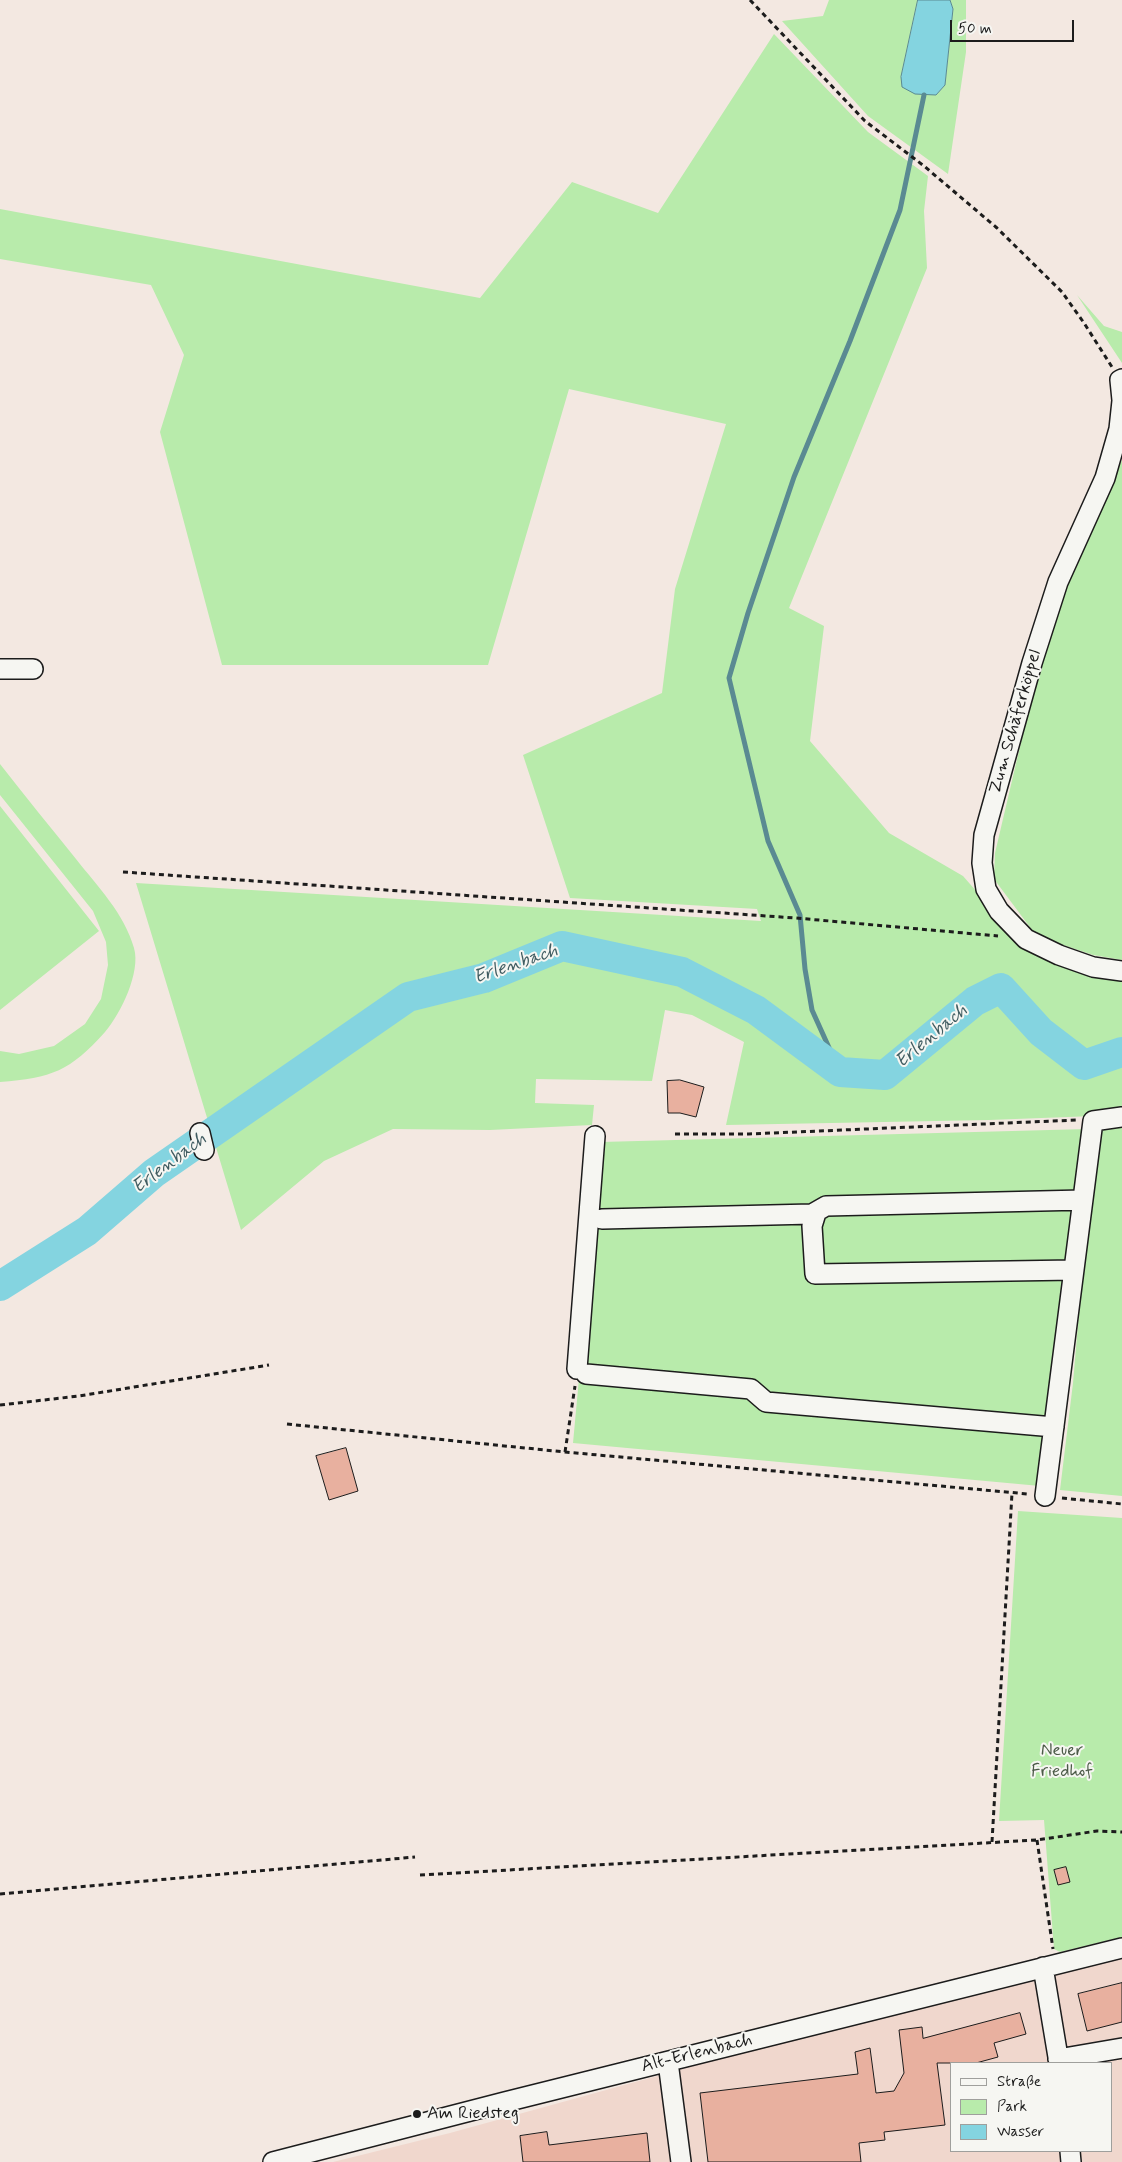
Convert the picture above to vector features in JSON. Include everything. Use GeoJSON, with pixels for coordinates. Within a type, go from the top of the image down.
{"type":"FeatureCollection","features":[{"type":"Feature","properties":{"kind":"street","name":"Zum Schäferköppel"},"geometry":{"type":"LineString","coordinates":[[1121,380],[1122,401],[1119,429],[1105,478],[1058,582],[1032,663],[984,835],[982,863],[986,889],[1000,911],[1026,939],[1059,955],[1093,967],[1122,971]]}},
{"type":"Feature","properties":{"kind":"street"},"geometry":{"type":"LineString","coordinates":[[0,669],[33,669]]}},
{"type":"Feature","properties":{"kind":"street"},"geometry":{"type":"LineString","coordinates":[[1045,1496],[1093,1121],[1122,1117]]}},
{"type":"Feature","properties":{"kind":"street"},"geometry":{"type":"LineString","coordinates":[[595,1136],[581,1372],[751,1390],[766,1402],[1054,1427]]}},
{"type":"Feature","properties":{"kind":"street"},"geometry":{"type":"LineString","coordinates":[[602,1219],[816,1213],[826,1206],[1082,1200]]}},
{"type":"Feature","properties":{"kind":"street"},"geometry":{"type":"LineString","coordinates":[[816,1213],[812,1226],[814,1274],[1074,1270]]}},
{"type":"Feature","properties":{"kind":"street","name":"Alt-Erlenbach"},"geometry":{"type":"LineString","coordinates":[[273,2162],[1122,1948]]}},
{"type":"Feature","properties":{"kind":"street"},"geometry":{"type":"LineString","coordinates":[[1049,1966],[1058,2061],[1122,2048]]}},
{"type":"Feature","properties":{"kind":"street"},"geometry":{"type":"LineString","coordinates":[[668,2062],[681,2162]]}},
{"type":"Feature","properties":{"kind":"path"},"geometry":{"type":"LineString","coordinates":[[750,0],[865,121],[924,166],[997,228],[1062,292],[1121,380]]}},
{"type":"Feature","properties":{"kind":"path"},"geometry":{"type":"LineString","coordinates":[[123,872],[802,918],[1026,939]]}},
{"type":"Feature","properties":{"kind":"path"},"geometry":{"type":"LineString","coordinates":[[675,1134],[749,1134],[1093,1121]]}},
{"type":"Feature","properties":{"kind":"path"},"geometry":{"type":"LineString","coordinates":[[0,1405],[79,1396],[269,1365]]}},
{"type":"Feature","properties":{"kind":"path"},"geometry":{"type":"LineString","coordinates":[[565,1452],[581,1372]]}},
{"type":"Feature","properties":{"kind":"path"},"geometry":{"type":"LineString","coordinates":[[287,1424],[1122,1504]]}},
{"type":"Feature","properties":{"kind":"path"},"geometry":{"type":"LineString","coordinates":[[992,1842],[1012,1493]]}},
{"type":"Feature","properties":{"kind":"path"},"geometry":{"type":"LineString","coordinates":[[420,1875],[1037,1840],[1097,1831],[1122,1832]]}},
{"type":"Feature","properties":{"kind":"path"},"geometry":{"type":"LineString","coordinates":[[1037,1840],[1049,1966]]}},
{"type":"Feature","properties":{"kind":"path"},"geometry":{"type":"LineString","coordinates":[[0,1894],[415,1858]]}},
{"type":"Feature","properties":{"kind":"shaded area"},"geometry":{"type":"Polygon","coordinates":[[[1122,1948],[1122,2162],[333,2162],[450,2133],[1122,1948]]]}},
{"type":"Feature","properties":{"kind":"green space"},"geometry":{"type":"Polygon","coordinates":[[[829,0],[918,0],[901,77],[936,95],[945,85],[953,9],[950,0],[966,0],[966,52],[948,174],[868,116],[782,21],[823,16],[829,0]]]}},
{"type":"Feature","properties":{"kind":"green space"},"geometry":{"type":"Polygon","coordinates":[[[774,34],[868,132],[928,176],[924,211],[927,268],[789,608],[824,626],[810,741],[889,833],[963,876],[1026,948],[1084,974],[1122,979],[1122,1112],[1094,1116],[989,1120],[726,1125],[744,1042],[692,1015],[665,1010],[652,1081],[536,1079],[535,1103],[594,1105],[592,1125],[490,1130],[393,1129],[324,1161],[241,1230],[136,883],[761,921],[757,909],[570,898],[523,755],[662,693],[675,589],[726,424],[569,389],[488,665],[222,665],[160,432],[184,355],[151,285],[0,259],[0,209],[480,298],[572,182],[658,213],[774,34]]]}},
{"type":"Feature","properties":{"kind":"green space"},"geometry":{"type":"Polygon","coordinates":[[[1077,295],[1104,326],[1122,332],[1122,363],[1077,295]]]}},
{"type":"Feature","properties":{"kind":"green space"},"geometry":{"type":"Polygon","coordinates":[[[1122,460],[1122,960],[1093,955],[1035,934],[994,879],[995,853],[1026,721],[1054,622],[1080,553],[1122,460]]]}},
{"type":"Feature","properties":{"kind":"green space"},"geometry":{"type":"Polygon","coordinates":[[[0,764],[110,901],[130,935],[134,948],[135,969],[128,992],[111,1024],[81,1056],[70,1064],[47,1075],[0,1082],[0,1051],[19,1054],[54,1046],[85,1024],[101,999],[108,965],[106,942],[93,911],[0,795],[0,764]]]}},
{"type":"Feature","properties":{"kind":"green space"},"geometry":{"type":"Polygon","coordinates":[[[0,806],[99,931],[0,1010],[0,806]]]}},
{"type":"Feature","properties":{"kind":"green space"},"geometry":{"type":"Polygon","coordinates":[[[1122,1124],[1122,1496],[1060,1490],[1073,1383],[1093,1148],[1104,1127],[1122,1124]]]}},
{"type":"Feature","properties":{"kind":"green space"},"geometry":{"type":"Polygon","coordinates":[[[1087,1129],[1040,1486],[573,1443],[601,1142],[1087,1129]]]}},
{"type":"Feature","properties":{"kind":"green space","name":"Neuer Friedhof"},"geometry":{"type":"Polygon","coordinates":[[[1018,1511],[1122,1518],[1122,1937],[1060,1952],[1054,1949],[1044,1820],[999,1821],[1018,1511]]]}},
{"type":"Feature","properties":{"kind":"water"},"geometry":{"type":"Polygon","coordinates":[[[918,0],[950,0],[953,9],[945,85],[936,95],[915,94],[902,87],[901,77],[918,0]]]}},
{"type":"Feature","properties":{"kind":"building"},"geometry":{"type":"Polygon","coordinates":[[[680,1080],[704,1087],[696,1117],[680,1113],[668,1113],[667,1081],[680,1080]]]}},
{"type":"Feature","properties":{"kind":"building"},"geometry":{"type":"Polygon","coordinates":[[[346,1448],[358,1491],[329,1500],[316,1456],[346,1448]]]}},
{"type":"Feature","properties":{"kind":"building"},"geometry":{"type":"Polygon","coordinates":[[[1066,1867],[1070,1882],[1058,1885],[1054,1870],[1066,1867]]]}},
{"type":"Feature","properties":{"kind":"building"},"geometry":{"type":"Polygon","coordinates":[[[1122,1983],[1122,2022],[1087,2031],[1078,1994],[1122,1983]]]}},
{"type":"Feature","properties":{"kind":"building"},"geometry":{"type":"Polygon","coordinates":[[[1020,2013],[1026,2034],[994,2043],[998,2057],[980,2062],[937,2063],[945,2125],[884,2132],[885,2140],[859,2143],[861,2162],[708,2162],[700,2093],[858,2074],[855,2052],[870,2048],[876,2093],[894,2091],[904,2073],[899,2030],[922,2027],[923,2038],[1020,2013]]]}},
{"type":"Feature","properties":{"kind":"building"},"geometry":{"type":"Polygon","coordinates":[[[547,2132],[549,2145],[647,2133],[650,2162],[523,2162],[520,2136],[547,2132]]]}},
{"type":"Feature","properties":{"kind":"waterway"},"geometry":{"type":"LineString","coordinates":[[840,1072],[812,1010],[805,969],[800,915],[768,841],[729,678],[748,613],[794,477],[850,341],[900,210],[924,95]]}},
{"type":"Feature","properties":{"kind":"waterway","name":"Erlenbach"},"geometry":{"type":"LineString","coordinates":[[0,1286],[87,1231],[154,1173],[408,997],[484,978],[562,946],[682,972],[756,1010],[840,1072],[885,1075],[975,1001],[1001,988],[1041,1032],[1084,1065],[1122,1052]]}},
{"type":"Feature","properties":{"kind":"place","name":"Am Riedsteg"},"geometry":{"type":"Point","coordinates":[417,2114]}}]}
